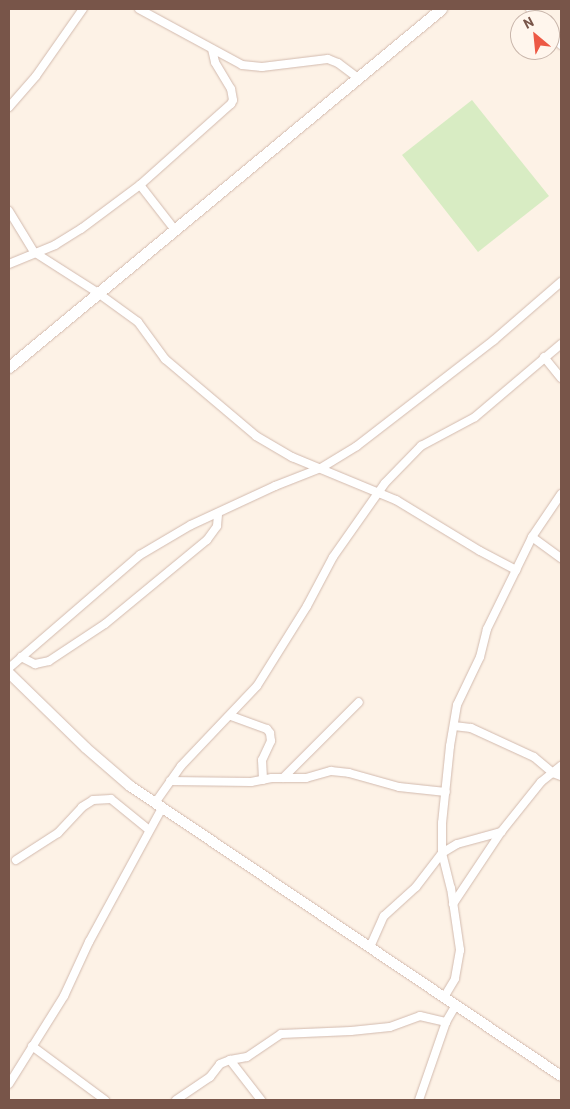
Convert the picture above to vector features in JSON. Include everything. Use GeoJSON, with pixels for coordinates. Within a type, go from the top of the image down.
{"type":"FeatureCollection","features":[{"type":"Feature","properties":{"kind":"main road"},"geometry":{"type":"LineString","coordinates":[[9,368],[440,9]]}},
{"type":"Feature","properties":{"kind":"street"},"geometry":{"type":"LineString","coordinates":[[9,107],[36,76],[83,9]]}},
{"type":"Feature","properties":{"kind":"street"},"geometry":{"type":"LineString","coordinates":[[139,9],[151,12],[235,61],[251,66],[333,60],[358,78]]}},
{"type":"Feature","properties":{"kind":"street"},"geometry":{"type":"LineString","coordinates":[[9,264],[69,237],[140,186],[231,104],[233,100],[231,89],[216,62],[212,49]]}},
{"type":"Feature","properties":{"kind":"street"},"geometry":{"type":"LineString","coordinates":[[140,186],[175,230]]}},
{"type":"Feature","properties":{"kind":"street"},"geometry":{"type":"LineString","coordinates":[[9,211],[34,252],[98,293],[141,325],[164,359],[256,436],[292,457],[415,510],[480,552],[516,570]]}},
{"type":"Feature","properties":{"kind":"street"},"geometry":{"type":"LineString","coordinates":[[9,668],[140,555],[191,525],[275,486],[321,468],[357,446],[458,368],[561,282]]}},
{"type":"Feature","properties":{"kind":"street"},"geometry":{"type":"LineString","coordinates":[[9,1084],[64,996],[89,942],[149,830],[170,781],[181,766],[231,716],[257,686],[307,606],[333,557],[377,492],[421,446],[475,417],[561,344]]}},
{"type":"Feature","properties":{"kind":"street"},"geometry":{"type":"LineString","coordinates":[[544,357],[561,378]]}},
{"type":"Feature","properties":{"kind":"street"},"geometry":{"type":"LineString","coordinates":[[444,997],[455,978],[460,950],[453,904],[442,853],[442,823],[458,705],[480,657],[487,629],[532,537],[561,494]]}},
{"type":"Feature","properties":{"kind":"street"},"geometry":{"type":"LineString","coordinates":[[21,657],[35,664],[49,661],[105,624],[207,540],[217,526],[218,514]]}},
{"type":"Feature","properties":{"kind":"street"},"geometry":{"type":"LineString","coordinates":[[532,537],[561,558]]}},
{"type":"Feature","properties":{"kind":"street"},"geometry":{"type":"LineString","coordinates":[[9,672],[86,748],[158,806],[456,1005],[560,1071]]}},
{"type":"Feature","properties":{"kind":"street"},"geometry":{"type":"LineString","coordinates":[[283,778],[359,702]]}},
{"type":"Feature","properties":{"kind":"street"},"geometry":{"type":"LineString","coordinates":[[231,716],[267,729],[270,734],[271,741],[262,760],[262,780]]}},
{"type":"Feature","properties":{"kind":"street"},"geometry":{"type":"LineString","coordinates":[[454,726],[471,728],[534,757],[557,775]]}},
{"type":"Feature","properties":{"kind":"street"},"geometry":{"type":"LineString","coordinates":[[453,904],[501,832],[535,789],[557,775],[561,766]]}},
{"type":"Feature","properties":{"kind":"street"},"geometry":{"type":"LineString","coordinates":[[170,781],[251,782],[283,778],[306,778],[330,771],[350,773],[399,787],[446,792]]}},
{"type":"Feature","properties":{"kind":"street"},"geometry":{"type":"LineString","coordinates":[[16,860],[58,833],[82,807],[93,800],[111,799],[149,830]]}},
{"type":"Feature","properties":{"kind":"street"},"geometry":{"type":"LineString","coordinates":[[370,947],[384,916],[416,887],[442,853],[457,844],[501,832]]}},
{"type":"Feature","properties":{"kind":"street"},"geometry":{"type":"LineString","coordinates":[[419,1100],[446,1022],[456,1005]]}},
{"type":"Feature","properties":{"kind":"street"},"geometry":{"type":"LineString","coordinates":[[176,1100],[210,1076],[220,1064],[248,1057],[281,1034],[351,1031],[390,1026],[420,1016],[446,1022]]}},
{"type":"Feature","properties":{"kind":"street"},"geometry":{"type":"LineString","coordinates":[[32,1046],[105,1100]]}},
{"type":"Feature","properties":{"kind":"street"},"geometry":{"type":"LineString","coordinates":[[230,1060],[261,1100]]}},
{"type":"Feature","properties":{"kind":"green space"},"geometry":{"type":"Polygon","coordinates":[[[472,100],[549,196],[478,252],[402,155],[472,100]]]}}]}
